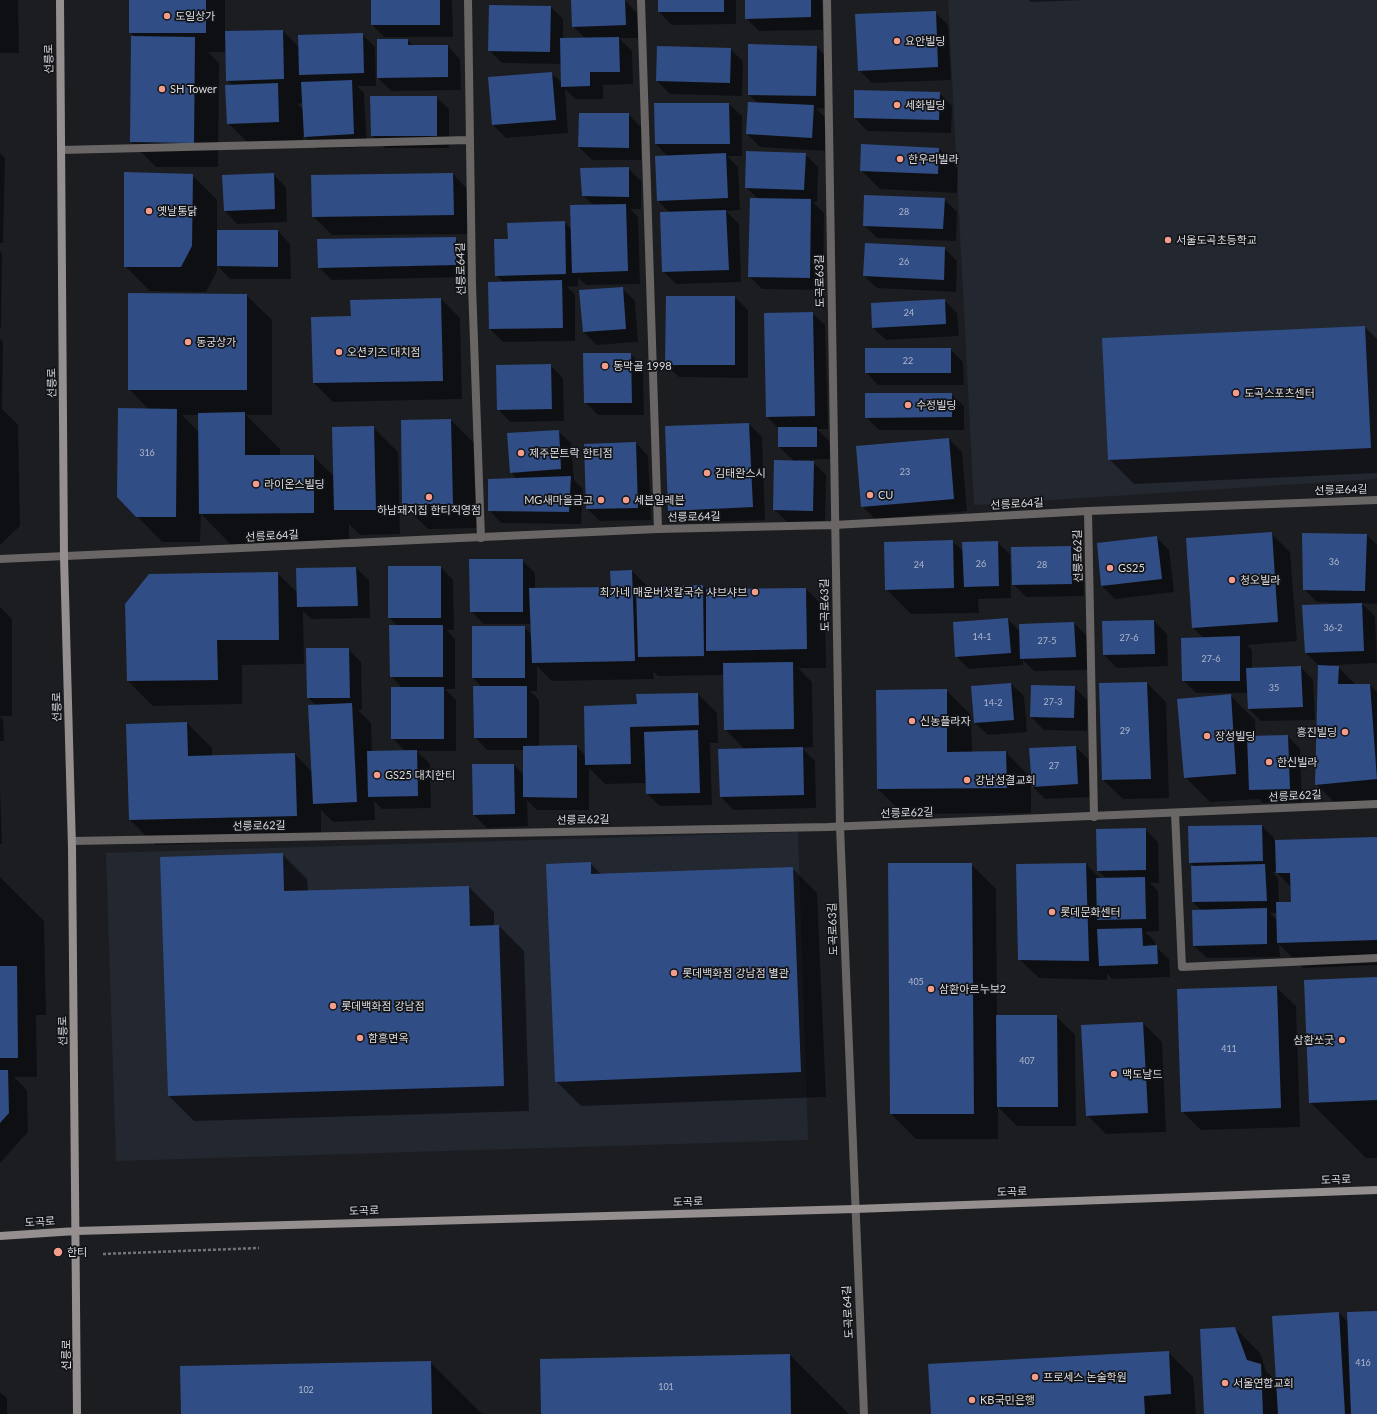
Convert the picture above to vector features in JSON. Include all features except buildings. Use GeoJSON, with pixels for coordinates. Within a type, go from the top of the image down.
{"type":"FeatureCollection","features":[{"type":"Feature","properties":{"kind":"main road","name":"선릉로"},"geometry":{"type":"LineString","coordinates":[[60,0],[64,557],[72,841],[77,1414]]}},
{"type":"Feature","properties":{"kind":"main road","name":"도곡로"},"geometry":{"type":"LineString","coordinates":[[0,1236],[76,1231],[855,1209],[1377,1190]]}},
{"type":"Feature","properties":{"kind":"street","name":"선릉로64길"},"geometry":{"type":"LineString","coordinates":[[468,0],[472,285],[481,538]]}},
{"type":"Feature","properties":{"kind":"street","name":"선릉로64길"},"geometry":{"type":"LineString","coordinates":[[641,0],[658,529]]}},
{"type":"Feature","properties":{"kind":"street","name":"도곡로63길"},"geometry":{"type":"LineString","coordinates":[[827,0],[834,525],[840,826],[855,1209]]}},
{"type":"Feature","properties":{"kind":"street"},"geometry":{"type":"LineString","coordinates":[[61,150],[470,140]]}},
{"type":"Feature","properties":{"kind":"street","name":"선릉로64길"},"geometry":{"type":"LineString","coordinates":[[0,559],[658,529],[834,525],[1088,511],[1377,500]]}},
{"type":"Feature","properties":{"kind":"street","name":"선릉로62길"},"geometry":{"type":"LineString","coordinates":[[1088,511],[1094,817]]}},
{"type":"Feature","properties":{"kind":"street","name":"선릉로62길"},"geometry":{"type":"LineString","coordinates":[[72,841],[840,826],[1094,817],[1377,804]]}},
{"type":"Feature","properties":{"kind":"street"},"geometry":{"type":"LineString","coordinates":[[1174,813],[1182,967],[1377,958]]}},
{"type":"Feature","properties":{"kind":"street","name":"도곡로64길"},"geometry":{"type":"LineString","coordinates":[[855,1209],[864,1414]]}},
{"type":"Feature","properties":{"kind":"shaded area","name":"서울도곡초등학교"},"geometry":{"type":"Polygon","coordinates":[[[948,0],[1377,0],[1377,479],[974,505],[948,0]]]}},
{"type":"Feature","properties":{"kind":"shaded area"},"geometry":{"type":"Polygon","coordinates":[[[798,832],[808,1140],[116,1161],[106,853],[798,832]]]}},
{"type":"Feature","properties":{"kind":"place","name":"도일상가"},"geometry":{"type":"Point","coordinates":[167,16]}},
{"type":"Feature","properties":{"kind":"place","name":"요안빌딩"},"geometry":{"type":"Point","coordinates":[897,41]}},
{"type":"Feature","properties":{"kind":"place","name":"SH Tower"},"geometry":{"type":"Point","coordinates":[162,89]}},
{"type":"Feature","properties":{"kind":"place","name":"세화빌딩"},"geometry":{"type":"Point","coordinates":[897,105]}},
{"type":"Feature","properties":{"kind":"place","name":"한우리빌라"},"geometry":{"type":"Point","coordinates":[900,159]}},
{"type":"Feature","properties":{"kind":"place","name":"옛날통닭"},"geometry":{"type":"Point","coordinates":[149,211]}},
{"type":"Feature","properties":{"kind":"place","name":"서울도곡초등학교"},"geometry":{"type":"Point","coordinates":[1168,240]}},
{"type":"Feature","properties":{"kind":"place","name":"동궁상가"},"geometry":{"type":"Point","coordinates":[188,342]}},
{"type":"Feature","properties":{"kind":"place","name":"오션키즈 대치점"},"geometry":{"type":"Point","coordinates":[339,352]}},
{"type":"Feature","properties":{"kind":"place","name":"동막골 1998"},"geometry":{"type":"Point","coordinates":[605,366]}},
{"type":"Feature","properties":{"kind":"place","name":"도곡스포츠센터"},"geometry":{"type":"Point","coordinates":[1236,393]}},
{"type":"Feature","properties":{"kind":"place","name":"수정빌딩"},"geometry":{"type":"Point","coordinates":[908,405]}},
{"type":"Feature","properties":{"kind":"place","name":"제주몬트락 한티점"},"geometry":{"type":"Point","coordinates":[521,453]}},
{"type":"Feature","properties":{"kind":"place","name":"김태완스시"},"geometry":{"type":"Point","coordinates":[707,473]}},
{"type":"Feature","properties":{"kind":"place","name":"라이온스빌딩"},"geometry":{"type":"Point","coordinates":[256,484]}},
{"type":"Feature","properties":{"kind":"place","name":"CU"},"geometry":{"type":"Point","coordinates":[870,495]}},
{"type":"Feature","properties":{"kind":"place","name":"하남돼지집 한티직영점"},"geometry":{"type":"Point","coordinates":[429,497]}},
{"type":"Feature","properties":{"kind":"place","name":"MG새마을금고"},"geometry":{"type":"Point","coordinates":[601,500]}},
{"type":"Feature","properties":{"kind":"place","name":"세븐일레븐"},"geometry":{"type":"Point","coordinates":[626,500]}},
{"type":"Feature","properties":{"kind":"place","name":"GS25"},"geometry":{"type":"Point","coordinates":[1110,568]}},
{"type":"Feature","properties":{"kind":"place","name":"청오빌라"},"geometry":{"type":"Point","coordinates":[1232,580]}},
{"type":"Feature","properties":{"kind":"place","name":"최가네 매운버섯칼국수 샤브샤브"},"geometry":{"type":"Point","coordinates":[755,592]}},
{"type":"Feature","properties":{"kind":"place","name":"신농플라자"},"geometry":{"type":"Point","coordinates":[912,721]}},
{"type":"Feature","properties":{"kind":"place","name":"흥진빌딩"},"geometry":{"type":"Point","coordinates":[1345,732]}},
{"type":"Feature","properties":{"kind":"place","name":"장성빌딩"},"geometry":{"type":"Point","coordinates":[1207,736]}},
{"type":"Feature","properties":{"kind":"place","name":"한신빌라"},"geometry":{"type":"Point","coordinates":[1269,762]}},
{"type":"Feature","properties":{"kind":"place","name":"GS25 대치한티"},"geometry":{"type":"Point","coordinates":[377,775]}},
{"type":"Feature","properties":{"kind":"place","name":"강남성결교회"},"geometry":{"type":"Point","coordinates":[967,780]}},
{"type":"Feature","properties":{"kind":"place","name":"롯데문화센터"},"geometry":{"type":"Point","coordinates":[1052,912]}},
{"type":"Feature","properties":{"kind":"place","name":"롯데백화점 강남점 별관"},"geometry":{"type":"Point","coordinates":[674,973]}},
{"type":"Feature","properties":{"kind":"place","name":"삼환아르누보2"},"geometry":{"type":"Point","coordinates":[931,989]}},
{"type":"Feature","properties":{"kind":"place","name":"롯데백화점 강남점"},"geometry":{"type":"Point","coordinates":[333,1006]}},
{"type":"Feature","properties":{"kind":"place","name":"함흥면옥"},"geometry":{"type":"Point","coordinates":[360,1038]}},
{"type":"Feature","properties":{"kind":"place","name":"삼환쏘굿"},"geometry":{"type":"Point","coordinates":[1342,1040]}},
{"type":"Feature","properties":{"kind":"place","name":"맥도날드"},"geometry":{"type":"Point","coordinates":[1114,1074]}},
{"type":"Feature","properties":{"kind":"place","name":"한티"},"geometry":{"type":"Point","coordinates":[58,1252]}},
{"type":"Feature","properties":{"kind":"place","name":"프로세스 논술학원"},"geometry":{"type":"Point","coordinates":[1035,1377]}},
{"type":"Feature","properties":{"kind":"place","name":"서울연합교회"},"geometry":{"type":"Point","coordinates":[1225,1383]}},
{"type":"Feature","properties":{"kind":"place","name":"KB국민은행"},"geometry":{"type":"Point","coordinates":[972,1400]}}]}
